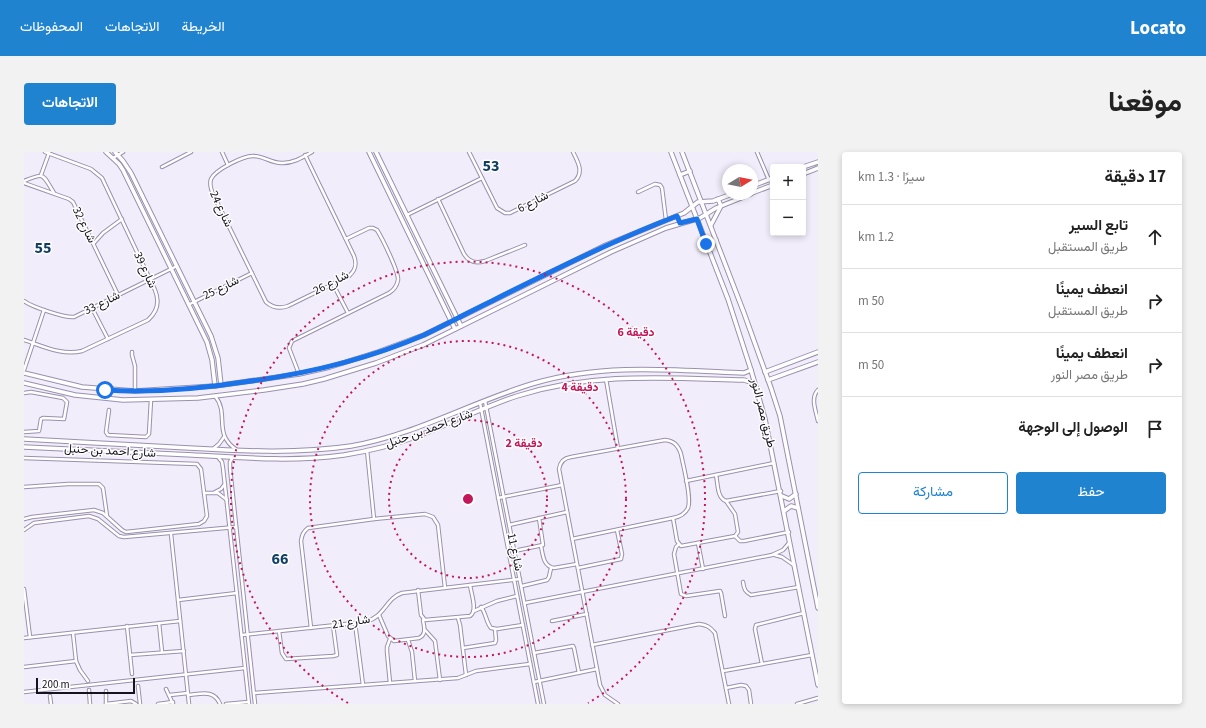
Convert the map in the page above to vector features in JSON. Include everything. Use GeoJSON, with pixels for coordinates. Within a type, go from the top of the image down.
{"type":"FeatureCollection","features":[{"type":"Feature","properties":{"kind":"street","name":"شارع 39"},"geometry":{"type":"LineString","coordinates":[[24,340],[63,352],[72,353],[86,349],[145,322],[154,313],[158,299],[106,184],[97,173],[89,168],[45,152]]}},
{"type":"Feature","properties":{"kind":"street"},"geometry":{"type":"LineString","coordinates":[[106,152],[123,170],[190,304],[210,349],[214,369],[215,386]]}},
{"type":"Feature","properties":{"kind":"street"},"geometry":{"type":"LineString","coordinates":[[116,153],[123,152]]}},
{"type":"Feature","properties":{"kind":"street"},"geometry":{"type":"LineString","coordinates":[[162,167],[191,152]]}},
{"type":"Feature","properties":{"kind":"street"},"geometry":{"type":"LineString","coordinates":[[222,152],[228,165]]}},
{"type":"Feature","properties":{"kind":"street","name":"شارع 24"},"geometry":{"type":"LineString","coordinates":[[252,273],[210,188],[214,174],[228,165],[249,156],[259,157],[271,162],[283,163],[295,161],[312,152]]}},
{"type":"Feature","properties":{"kind":"street"},"geometry":{"type":"LineString","coordinates":[[369,152],[455,329]]}},
{"type":"Feature","properties":{"kind":"street"},"geometry":{"type":"LineString","coordinates":[[376,152],[461,326]]}},
{"type":"Feature","properties":{"kind":"street","name":"شارع 6"},"geometry":{"type":"LineString","coordinates":[[469,152],[497,208],[501,212],[510,213],[575,182],[580,174],[580,169],[573,152]]}},
{"type":"Feature","properties":{"kind":"street","name":"طريق مصر النور"},"geometry":{"type":"LineString","coordinates":[[671,152],[728,299],[766,419],[818,684]]}},
{"type":"Feature","properties":{"kind":"street","name":"طريق مصر النور"},"geometry":{"type":"LineString","coordinates":[[682,152],[702,201],[768,380],[782,426],[818,607]]}},
{"type":"Feature","properties":{"kind":"street"},"geometry":{"type":"LineString","coordinates":[[757,152],[768,180],[758,184]]}},
{"type":"Feature","properties":{"kind":"street"},"geometry":{"type":"LineString","coordinates":[[113,158],[116,153]]}},
{"type":"Feature","properties":{"kind":"street"},"geometry":{"type":"LineString","coordinates":[[116,153],[131,173],[195,301],[214,343],[222,385]]}},
{"type":"Feature","properties":{"kind":"street"},"geometry":{"type":"LineString","coordinates":[[41,175],[49,154]]}},
{"type":"Feature","properties":{"kind":"street","name":"شارع 26"},"geometry":{"type":"LineString","coordinates":[[252,273],[266,302],[270,306],[277,308],[288,306],[349,276],[355,268],[355,258],[305,155]]}},
{"type":"Feature","properties":{"kind":"street"},"geometry":{"type":"LineString","coordinates":[[806,166],[818,162]]}},
{"type":"Feature","properties":{"kind":"street"},"geometry":{"type":"LineString","coordinates":[[806,173],[818,168]]}},
{"type":"Feature","properties":{"kind":"street"},"geometry":{"type":"LineString","coordinates":[[680,175],[690,170]]}},
{"type":"Feature","properties":{"kind":"street"},"geometry":{"type":"LineString","coordinates":[[24,182],[41,175]]}},
{"type":"Feature","properties":{"kind":"street"},"geometry":{"type":"LineString","coordinates":[[41,175],[44,177],[54,194]]}},
{"type":"Feature","properties":{"kind":"street"},"geometry":{"type":"LineString","coordinates":[[407,215],[482,178]]}},
{"type":"Feature","properties":{"kind":"street","name":"شارع 32"},"geometry":{"type":"LineString","coordinates":[[24,182],[68,199],[75,204],[118,295]]}},
{"type":"Feature","properties":{"kind":"street"},"geometry":{"type":"LineString","coordinates":[[638,192],[655,184],[660,185],[662,188],[666,220]]}},
{"type":"Feature","properties":{"kind":"street"},"geometry":{"type":"LineString","coordinates":[[758,191],[770,186]]}},
{"type":"Feature","properties":{"kind":"street"},"geometry":{"type":"LineString","coordinates":[[24,373],[92,389],[135,391],[169,390],[262,380],[299,374],[337,365],[424,335],[606,245],[684,213],[695,203],[722,198]]}},
{"type":"Feature","properties":{"kind":"street"},"geometry":{"type":"LineString","coordinates":[[438,199],[467,259],[479,263],[525,245]]}},
{"type":"Feature","properties":{"kind":"street"},"geometry":{"type":"LineString","coordinates":[[711,226],[721,206],[718,199]]}},
{"type":"Feature","properties":{"kind":"street"},"geometry":{"type":"LineString","coordinates":[[24,383],[88,398],[123,400],[170,400],[223,395],[303,384],[355,370],[404,353],[583,265],[680,223],[697,219],[736,200]]}},
{"type":"Feature","properties":{"kind":"street"},"geometry":{"type":"LineString","coordinates":[[396,208],[402,205]]}},
{"type":"Feature","properties":{"kind":"street"},"geometry":{"type":"LineString","coordinates":[[677,216],[680,223]]}},
{"type":"Feature","properties":{"kind":"street"},"geometry":{"type":"LineString","coordinates":[[94,243],[103,233],[122,219]]}},
{"type":"Feature","properties":{"kind":"street"},"geometry":{"type":"LineString","coordinates":[[299,374],[289,348],[290,343],[295,339],[391,292],[396,285],[398,278],[376,229],[369,228],[346,239]]}},
{"type":"Feature","properties":{"kind":"street"},"geometry":{"type":"LineString","coordinates":[[706,244],[716,240]]}},
{"type":"Feature","properties":{"kind":"street","name":"شارع 33"},"geometry":{"type":"LineString","coordinates":[[24,301],[30,305],[68,317],[77,316],[178,266]]}},
{"type":"Feature","properties":{"kind":"street","name":"شارع 25"},"geometry":{"type":"LineString","coordinates":[[190,304],[252,273]]}},
{"type":"Feature","properties":{"kind":"street"},"geometry":{"type":"LineString","coordinates":[[333,284],[348,313]]}},
{"type":"Feature","properties":{"kind":"street"},"geometry":{"type":"LineString","coordinates":[[92,308],[108,339]]}},
{"type":"Feature","properties":{"kind":"street"},"geometry":{"type":"LineString","coordinates":[[24,370],[44,310]]}},
{"type":"Feature","properties":{"kind":"street"},"geometry":{"type":"LineString","coordinates":[[132,352],[136,369],[135,391]]}},
{"type":"Feature","properties":{"kind":"street"},"geometry":{"type":"LineString","coordinates":[[765,372],[818,352]]}},
{"type":"Feature","properties":{"kind":"street"},"geometry":{"type":"LineString","coordinates":[[768,380],[818,362]]}},
{"type":"Feature","properties":{"kind":"street","name":"شارع احمد بن حنبل"},"geometry":{"type":"LineString","coordinates":[[24,439],[274,452],[327,449],[379,440],[429,424],[510,391],[536,382],[563,376],[617,370],[746,373],[751,370]]}},
{"type":"Feature","properties":{"kind":"street","name":"شارع احمد بن حنبل"},"geometry":{"type":"LineString","coordinates":[[24,447],[274,460],[321,458],[367,450],[418,436],[518,396],[583,382],[645,377],[744,380],[753,383],[756,387]]}},
{"type":"Feature","properties":{"kind":"street"},"geometry":{"type":"LineString","coordinates":[[606,379],[618,449]]}},
{"type":"Feature","properties":{"kind":"street"},"geometry":{"type":"LineString","coordinates":[[262,380],[264,390]]}},
{"type":"Feature","properties":{"kind":"street"},"geometry":{"type":"LineString","coordinates":[[169,390],[170,400]]}},
{"type":"Feature","properties":{"kind":"street"},"geometry":{"type":"LineString","coordinates":[[818,390],[814,397],[818,421]]}},
{"type":"Feature","properties":{"kind":"street"},"geometry":{"type":"LineString","coordinates":[[24,393],[31,392],[63,398],[67,402],[64,419],[43,418],[39,431],[24,432]]}},
{"type":"Feature","properties":{"kind":"street"},"geometry":{"type":"LineString","coordinates":[[223,395],[220,404],[224,437],[228,444],[237,450]]}},
{"type":"Feature","properties":{"kind":"street"},"geometry":{"type":"LineString","coordinates":[[214,396],[220,404]]}},
{"type":"Feature","properties":{"kind":"street"},"geometry":{"type":"LineString","coordinates":[[109,410],[106,432],[108,435],[146,437],[149,434],[151,400]]}},
{"type":"Feature","properties":{"kind":"street","name":"شارع 11"},"geometry":{"type":"LineString","coordinates":[[485,401],[544,704]]}},
{"type":"Feature","properties":{"kind":"street","name":"شارع 11"},"geometry":{"type":"LineString","coordinates":[[480,403],[538,704]]}},
{"type":"Feature","properties":{"kind":"street"},"geometry":{"type":"LineString","coordinates":[[484,422],[489,421]]}},
{"type":"Feature","properties":{"kind":"street"},"geometry":{"type":"LineString","coordinates":[[213,449],[224,437]]}},
{"type":"Feature","properties":{"kind":"street"},"geometry":{"type":"LineString","coordinates":[[572,539],[679,517],[684,513],[688,508],[689,496],[679,449],[676,444],[665,440],[567,458],[561,462],[559,469],[572,539],[578,568],[582,592],[587,614],[592,645],[602,690],[605,695],[615,703]]}},
{"type":"Feature","properties":{"kind":"street"},"geometry":{"type":"LineString","coordinates":[[153,453],[154,446]]}},
{"type":"Feature","properties":{"kind":"street"},"geometry":{"type":"LineString","coordinates":[[367,450],[374,519]]}},
{"type":"Feature","properties":{"kind":"street"},"geometry":{"type":"LineString","coordinates":[[274,452],[274,460]]}},
{"type":"Feature","properties":{"kind":"street"},"geometry":{"type":"LineString","coordinates":[[216,456],[222,462],[224,468],[249,703],[226,704]]}},
{"type":"Feature","properties":{"kind":"street"},"geometry":{"type":"LineString","coordinates":[[234,457],[230,462],[230,468],[255,704]]}},
{"type":"Feature","properties":{"kind":"street"},"geometry":{"type":"LineString","coordinates":[[24,458],[197,464],[201,469],[207,516],[204,521],[199,524],[126,532],[107,516],[94,510],[24,519]]}},
{"type":"Feature","properties":{"kind":"street"},"geometry":{"type":"LineString","coordinates":[[686,481],[775,463]]}},
{"type":"Feature","properties":{"kind":"street"},"geometry":{"type":"LineString","coordinates":[[224,468],[230,468]]}},
{"type":"Feature","properties":{"kind":"street"},"geometry":{"type":"LineString","coordinates":[[679,544],[684,546],[735,536],[738,532],[736,517],[726,501],[720,496],[716,475]]}},
{"type":"Feature","properties":{"kind":"street"},"geometry":{"type":"LineString","coordinates":[[24,487],[68,484],[99,484],[103,488],[107,516]]}},
{"type":"Feature","properties":{"kind":"street"},"geometry":{"type":"LineString","coordinates":[[204,493],[215,492],[221,489],[225,484]]}},
{"type":"Feature","properties":{"kind":"street"},"geometry":{"type":"LineString","coordinates":[[498,498],[562,485]]}},
{"type":"Feature","properties":{"kind":"street"},"geometry":{"type":"LineString","coordinates":[[726,501],[781,491]]}},
{"type":"Feature","properties":{"kind":"street"},"geometry":{"type":"LineString","coordinates":[[215,492],[227,500]]}},
{"type":"Feature","properties":{"kind":"street"},"geometry":{"type":"LineString","coordinates":[[782,496],[789,499],[796,494]]}},
{"type":"Feature","properties":{"kind":"street"},"geometry":{"type":"LineString","coordinates":[[784,511],[791,506],[798,508]]}},
{"type":"Feature","properties":{"kind":"street"},"geometry":{"type":"LineString","coordinates":[[509,525],[567,512]]}},
{"type":"Feature","properties":{"kind":"street"},"geometry":{"type":"LineString","coordinates":[[311,628],[301,541],[304,531],[314,526],[425,514],[433,517],[438,525],[440,533],[445,588]]}},
{"type":"Feature","properties":{"kind":"street"},"geometry":{"type":"LineString","coordinates":[[24,530],[34,523],[85,516],[98,519],[119,536],[124,537],[236,527]]}},
{"type":"Feature","properties":{"kind":"street"},"geometry":{"type":"LineString","coordinates":[[539,518],[544,542],[541,546],[545,563],[551,568],[577,564]]}},
{"type":"Feature","properties":{"kind":"street"},"geometry":{"type":"LineString","coordinates":[[673,518],[679,544]]}},
{"type":"Feature","properties":{"kind":"street"},"geometry":{"type":"LineString","coordinates":[[578,568],[621,559],[622,554],[617,530]]}},
{"type":"Feature","properties":{"kind":"street"},"geometry":{"type":"LineString","coordinates":[[735,536],[740,541],[744,541],[789,532]]}},
{"type":"Feature","properties":{"kind":"street"},"geometry":{"type":"LineString","coordinates":[[171,534],[189,704]]}},
{"type":"Feature","properties":{"kind":"street"},"geometry":{"type":"LineString","coordinates":[[525,603],[772,555],[783,550],[790,541]]}},
{"type":"Feature","properties":{"kind":"street"},"geometry":{"type":"LineString","coordinates":[[698,543],[703,569]]}},
{"type":"Feature","properties":{"kind":"street"},"geometry":{"type":"LineString","coordinates":[[679,544],[676,546],[674,554],[680,592],[683,596],[718,591],[721,592],[725,616]]}},
{"type":"Feature","properties":{"kind":"street"},"geometry":{"type":"LineString","coordinates":[[514,551],[541,546]]}},
{"type":"Feature","properties":{"kind":"street"},"geometry":{"type":"LineString","coordinates":[[772,555],[782,557],[795,567]]}},
{"type":"Feature","properties":{"kind":"street"},"geometry":{"type":"LineString","coordinates":[[522,586],[547,580],[551,568]]}},
{"type":"Feature","properties":{"kind":"street","name":"شارع 21"},"geometry":{"type":"LineString","coordinates":[[242,635],[370,621],[379,615],[394,596],[402,593],[520,579]]}},
{"type":"Feature","properties":{"kind":"street"},"geometry":{"type":"LineString","coordinates":[[743,582],[744,590],[747,594],[752,595],[799,587]]}},
{"type":"Feature","properties":{"kind":"street"},"geometry":{"type":"LineString","coordinates":[[470,585],[474,611]]}},
{"type":"Feature","properties":{"kind":"street"},"geometry":{"type":"LineString","coordinates":[[24,589],[30,637]]}},
{"type":"Feature","properties":{"kind":"street"},"geometry":{"type":"LineString","coordinates":[[390,639],[394,641],[408,640],[422,636],[425,630],[421,615],[418,590]]}},
{"type":"Feature","properties":{"kind":"street"},"geometry":{"type":"LineString","coordinates":[[178,600],[237,593]]}},
{"type":"Feature","properties":{"kind":"street"},"geometry":{"type":"LineString","coordinates":[[423,619],[428,621],[470,616],[474,613],[474,611],[481,607],[517,596]]}},
{"type":"Feature","properties":{"kind":"street"},"geometry":{"type":"LineString","coordinates":[[481,607],[486,614],[488,625],[491,628],[495,629],[523,625]]}},
{"type":"Feature","properties":{"kind":"street"},"geometry":{"type":"LineString","coordinates":[[762,664],[755,629],[756,625],[804,613]]}},
{"type":"Feature","properties":{"kind":"street"},"geometry":{"type":"LineString","coordinates":[[552,621],[587,614]]}},
{"type":"Feature","properties":{"kind":"street"},"geometry":{"type":"LineString","coordinates":[[379,615],[390,639],[387,652],[390,683]]}},
{"type":"Feature","properties":{"kind":"street"},"geometry":{"type":"LineString","coordinates":[[458,618],[466,675]]}},
{"type":"Feature","properties":{"kind":"street"},"geometry":{"type":"LineString","coordinates":[[24,638],[180,621]]}},
{"type":"Feature","properties":{"kind":"street"},"geometry":{"type":"LineString","coordinates":[[159,623],[162,652]]}},
{"type":"Feature","properties":{"kind":"street"},"geometry":{"type":"LineString","coordinates":[[355,623],[363,685]]}},
{"type":"Feature","properties":{"kind":"street"},"geometry":{"type":"LineString","coordinates":[[592,645],[699,624],[706,625],[715,633],[729,704]]}},
{"type":"Feature","properties":{"kind":"street"},"geometry":{"type":"LineString","coordinates":[[280,631],[282,653],[286,659],[333,656],[337,655],[333,625]]}},
{"type":"Feature","properties":{"kind":"street"},"geometry":{"type":"LineString","coordinates":[[127,626],[132,674]]}},
{"type":"Feature","properties":{"kind":"street"},"geometry":{"type":"LineString","coordinates":[[463,648],[495,643],[495,629]]}},
{"type":"Feature","properties":{"kind":"street"},"geometry":{"type":"LineString","coordinates":[[425,630],[435,641],[440,680]]}},
{"type":"Feature","properties":{"kind":"street"},"geometry":{"type":"LineString","coordinates":[[73,633],[76,661],[80,670],[88,681]]}},
{"type":"Feature","properties":{"kind":"street"},"geometry":{"type":"LineString","coordinates":[[408,640],[412,652],[415,681]]}},
{"type":"Feature","properties":{"kind":"street"},"geometry":{"type":"LineString","coordinates":[[534,653],[573,646],[579,673]]}},
{"type":"Feature","properties":{"kind":"street"},"geometry":{"type":"LineString","coordinates":[[130,655],[184,651]]}},
{"type":"Feature","properties":{"kind":"street"},"geometry":{"type":"LineString","coordinates":[[723,671],[812,655]]}},
{"type":"Feature","properties":{"kind":"street"},"geometry":{"type":"LineString","coordinates":[[24,667],[76,661]]}},
{"type":"Feature","properties":{"kind":"street"},"geometry":{"type":"LineString","coordinates":[[254,693],[440,680],[458,678],[481,670],[530,664]]}},
{"type":"Feature","properties":{"kind":"street"},"geometry":{"type":"LineString","coordinates":[[24,692],[245,668]]}},
{"type":"Feature","properties":{"kind":"street"},"geometry":{"type":"LineString","coordinates":[[534,682],[597,669]]}},
{"type":"Feature","properties":{"kind":"street"},"geometry":{"type":"LineString","coordinates":[[726,688],[741,685],[746,686],[748,688],[751,704]]}},
{"type":"Feature","properties":{"kind":"street"},"geometry":{"type":"LineString","coordinates":[[138,686],[140,704]]}},
{"type":"Feature","properties":{"kind":"street"},"geometry":{"type":"LineString","coordinates":[[158,704],[173,703],[166,688]]}},
{"type":"Feature","properties":{"kind":"street"},"geometry":{"type":"LineString","coordinates":[[89,690],[90,704]]}},
{"type":"Feature","properties":{"kind":"street"},"geometry":{"type":"LineString","coordinates":[[106,691],[106,704],[131,702],[136,704]]}},
{"type":"Feature","properties":{"kind":"street"},"geometry":{"type":"LineString","coordinates":[[170,696],[208,693],[214,696],[220,704]]}},
{"type":"Feature","properties":{"kind":"street"},"geometry":{"type":"LineString","coordinates":[[50,696],[51,704]]}},
{"type":"Feature","properties":{"kind":"street"},"geometry":{"type":"LineString","coordinates":[[797,704],[818,698]]}},
{"type":"Feature","properties":{"kind":"district","name":"53"},"geometry":{"type":"Point","coordinates":[491,166]}},
{"type":"Feature","properties":{"kind":"district","name":"55"},"geometry":{"type":"Point","coordinates":[43,248]}},
{"type":"Feature","properties":{"kind":"district","name":"66"},"geometry":{"type":"Point","coordinates":[280,559]}},
{"type":"Feature","properties":{"kind":"route"},"geometry":{"type":"LineString","coordinates":[[105,390],[157,391],[215,386],[299,374],[330,367],[382,351],[424,335],[606,245],[677,216],[680,223],[697,219],[706,244]]}}]}
